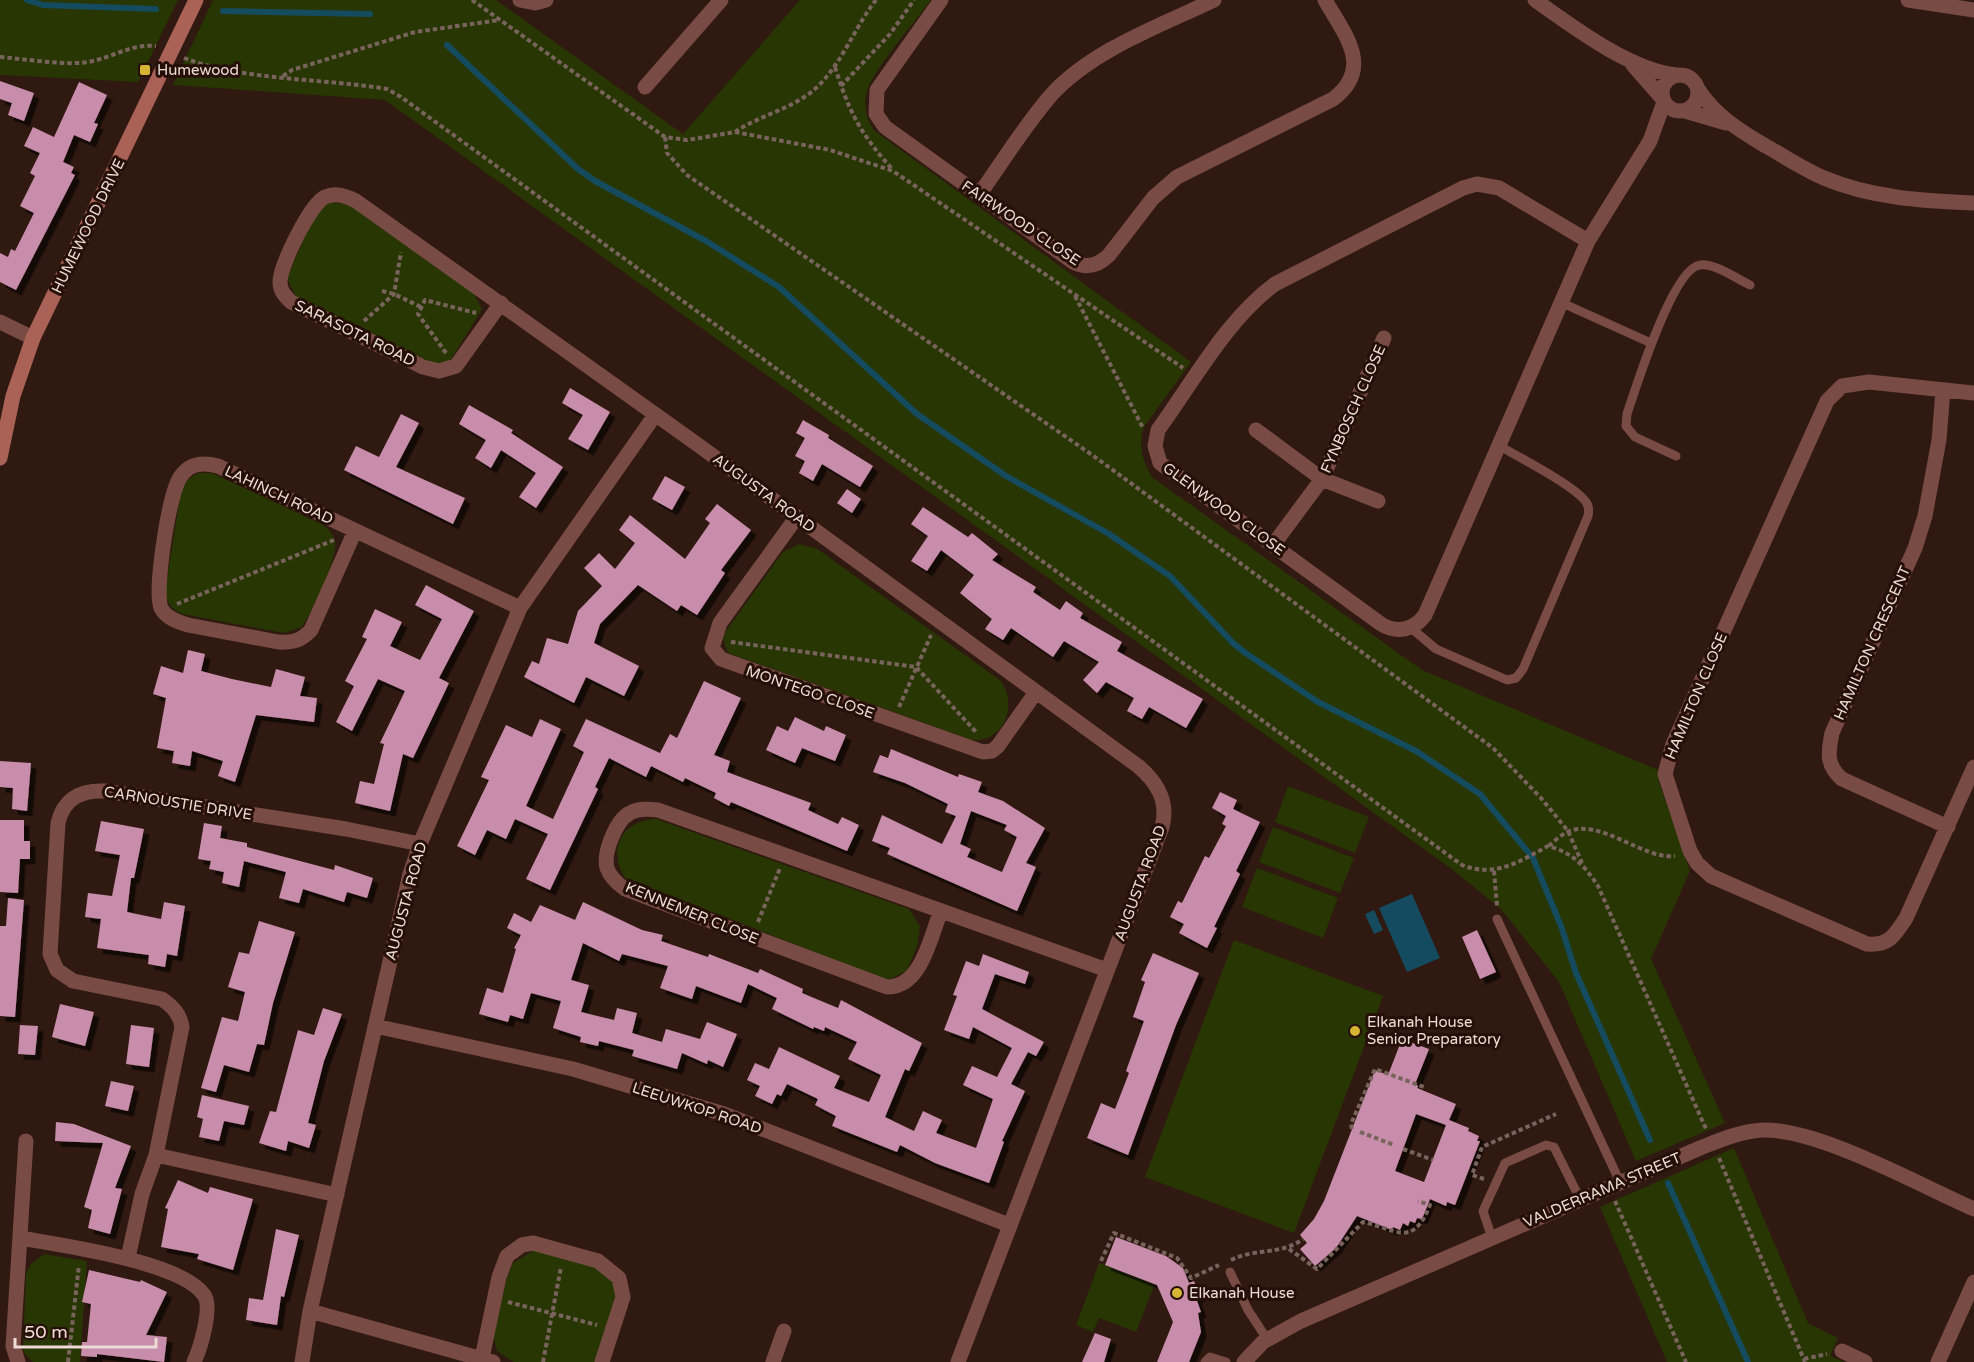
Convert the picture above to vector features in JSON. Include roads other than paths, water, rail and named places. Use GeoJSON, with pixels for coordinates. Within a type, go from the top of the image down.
{"type":"FeatureCollection","features":[{"type":"Feature","properties":{"kind":"street","name":"HUMEWOOD DRIVE"},"geometry":{"type":"LineString","coordinates":[[0,459],[13,396],[33,338],[196,0]]}},
{"type":"Feature","properties":{"kind":"street"},"geometry":{"type":"LineString","coordinates":[[520,0],[535,3],[546,0]]}},
{"type":"Feature","properties":{"kind":"street"},"geometry":{"type":"LineString","coordinates":[[645,87],[721,0]]}},
{"type":"Feature","properties":{"kind":"street","name":"FAIRWOOD CLOSE"},"geometry":{"type":"LineString","coordinates":[[941,0],[881,83],[874,106],[876,114],[885,127],[979,195],[1073,262],[1088,266],[1103,261],[1153,198],[1177,177],[1333,99],[1344,91],[1351,81],[1355,58],[1325,0]]}},
{"type":"Feature","properties":{"kind":"street"},"geometry":{"type":"LineString","coordinates":[[979,195],[1053,93],[1080,69],[1116,48],[1214,0]]}},
{"type":"Feature","properties":{"kind":"street"},"geometry":{"type":"LineString","coordinates":[[1535,0],[1629,61],[1662,73],[1688,76],[1714,110],[1731,125],[1798,165],[1851,188],[1921,200],[1974,203]]}},
{"type":"Feature","properties":{"kind":"street"},"geometry":{"type":"LineString","coordinates":[[1908,0],[1974,10]]}},
{"type":"Feature","properties":{"kind":"street"},"geometry":{"type":"LineString","coordinates":[[1629,61],[1671,109],[1731,125]]}},
{"type":"Feature","properties":{"kind":"street"},"geometry":{"type":"LineString","coordinates":[[1411,628],[1425,615],[1588,241],[1650,141],[1663,100],[1663,86],[1676,75]]}},
{"type":"Feature","properties":{"kind":"street"},"geometry":{"type":"LineString","coordinates":[[1650,141],[1696,100],[1698,88]]}},
{"type":"Feature","properties":{"kind":"street","name":"GLENWOOD CLOSE"},"geometry":{"type":"LineString","coordinates":[[1411,628],[1402,630],[1388,628],[1166,470],[1156,455],[1155,438],[1158,430],[1238,319],[1256,298],[1275,284],[1463,188],[1477,184],[1499,188],[1588,241]]}},
{"type":"Feature","properties":{"kind":"street","name":"SARASOTA ROAD"},"geometry":{"type":"LineString","coordinates":[[501,303],[456,366],[446,370],[432,370],[350,333],[291,302],[281,289],[281,273],[312,208],[326,197],[342,195],[356,201],[501,303],[655,415]]}},
{"type":"Feature","properties":{"kind":"street"},"geometry":{"type":"LineString","coordinates":[[0,322],[33,338]]}},
{"type":"Feature","properties":{"kind":"street","name":"FYNBOSCH CLOSE"},"geometry":{"type":"LineString","coordinates":[[1273,545],[1322,478],[1384,338]]}},
{"type":"Feature","properties":{"kind":"street","name":"HAMILTON CLOSE"},"geometry":{"type":"LineString","coordinates":[[1974,393],[1869,382],[1842,386],[1827,401],[1666,764],[1665,774],[1690,851],[1697,863],[1711,876],[1867,944],[1876,945],[1892,939],[1906,918],[1974,767]]}},
{"type":"Feature","properties":{"kind":"street","name":"HAMILTON CRESCENT"},"geometry":{"type":"LineString","coordinates":[[1943,390],[1940,440],[1925,516],[1915,548],[1832,733],[1828,759],[1830,767],[1842,779],[1948,827]]}},
{"type":"Feature","properties":{"kind":"street","name":"AUGUSTA ROAD"},"geometry":{"type":"LineString","coordinates":[[302,1362],[310,1311],[375,1026],[420,844],[520,608],[535,583],[655,415],[1144,771],[1157,786],[1165,807],[1162,826],[958,1362]]}},
{"type":"Feature","properties":{"kind":"street","name":"FYNBOSCH CLOSE"},"geometry":{"type":"LineString","coordinates":[[1256,430],[1322,478],[1378,501]]}},
{"type":"Feature","properties":{"kind":"street","name":"LAHINCH ROAD"},"geometry":{"type":"LineString","coordinates":[[355,531],[311,630],[293,643],[188,625],[174,620],[163,611],[158,593],[159,573],[173,494],[179,477],[189,468],[200,463],[218,466],[520,608]]}},
{"type":"Feature","properties":{"kind":"street","name":"MONTEGO CLOSE"},"geometry":{"type":"LineString","coordinates":[[796,518],[720,623],[713,640],[712,648],[716,654],[733,665],[973,750],[992,751],[1036,692]]}},
{"type":"Feature","properties":{"kind":"street","name":"CARNOUSTIE DRIVE"},"geometry":{"type":"LineString","coordinates":[[156,1155],[183,1027],[172,1006],[162,999],[73,981],[62,975],[52,963],[58,823],[68,801],[87,790],[105,791],[346,829],[420,844]]}},
{"type":"Feature","properties":{"kind":"street","name":"KENNEMER CLOSE"},"geometry":{"type":"LineString","coordinates":[[940,911],[914,975],[903,985],[879,986],[625,889],[617,883],[607,868],[609,848],[624,816],[632,811],[648,809],[785,856],[1107,970]]}},
{"type":"Feature","properties":{"kind":"street","name":"LEEUWKOP ROAD"},"geometry":{"type":"LineString","coordinates":[[375,1026],[573,1069],[724,1114],[1009,1225]]}},
{"type":"Feature","properties":{"kind":"street","name":"VALDERRAMA STREET"},"geometry":{"type":"LineString","coordinates":[[1244,1362],[1267,1340],[1301,1321],[1712,1143],[1760,1130],[1802,1136],[1828,1144],[1974,1209]]}},
{"type":"Feature","properties":{"kind":"street"},"geometry":{"type":"LineString","coordinates":[[18,1362],[13,1346],[27,1141]]}},
{"type":"Feature","properties":{"kind":"street"},"geometry":{"type":"LineString","coordinates":[[128,1258],[142,1194],[156,1155],[337,1195]]}},
{"type":"Feature","properties":{"kind":"street"},"geometry":{"type":"LineString","coordinates":[[20,1238],[128,1258],[185,1280],[205,1295],[208,1308],[194,1362]]}},
{"type":"Feature","properties":{"kind":"street"},"geometry":{"type":"LineString","coordinates":[[310,1311],[488,1360],[503,1264],[515,1249],[533,1243],[598,1262],[619,1278],[623,1297],[602,1362]]}},
{"type":"Feature","properties":{"kind":"street"},"geometry":{"type":"LineString","coordinates":[[1938,1362],[1974,1282]]}},
{"type":"Feature","properties":{"kind":"street"},"geometry":{"type":"LineString","coordinates":[[773,1362],[784,1331]]}},
{"type":"Feature","properties":{"kind":"street"},"geometry":{"type":"LineString","coordinates":[[1842,1351],[1865,1362]]}},
{"type":"Feature","properties":{"kind":"lane"},"geometry":{"type":"LineString","coordinates":[[1676,456],[1635,437],[1626,426],[1627,414],[1651,343],[1680,280],[1691,268],[1704,265],[1750,285]]}},
{"type":"Feature","properties":{"kind":"lane"},"geometry":{"type":"LineString","coordinates":[[1560,302],[1651,343]]}},
{"type":"Feature","properties":{"kind":"lane"},"geometry":{"type":"LineString","coordinates":[[1411,628],[1436,649],[1507,680],[1516,678],[1523,669],[1588,516],[1589,508],[1584,500],[1574,492],[1498,445]]}},
{"type":"Feature","properties":{"kind":"lane"},"geometry":{"type":"LineString","coordinates":[[1497,919],[1614,1184]]}},
{"type":"Feature","properties":{"kind":"lane"},"geometry":{"type":"LineString","coordinates":[[1492,1238],[1483,1211],[1506,1162],[1546,1145],[1554,1147],[1580,1199]]}},
{"type":"Feature","properties":{"kind":"lane"},"geometry":{"type":"LineString","coordinates":[[1230,1272],[1248,1310],[1267,1340]]}},
{"type":"Feature","properties":{"kind":"lane"},"geometry":{"type":"LineString","coordinates":[[1206,1362],[1210,1357],[1215,1356],[1226,1362]]}},
{"type":"Feature","properties":{"kind":"water"},"geometry":{"type":"Polygon","coordinates":[[[1412,894],[1440,958],[1407,972],[1379,908],[1412,894]]]}},
{"type":"Feature","properties":{"kind":"water"},"geometry":{"type":"Polygon","coordinates":[[[1374,910],[1383,930],[1374,934],[1365,914],[1374,910]]]}},
{"type":"Feature","properties":{"kind":"waterway"},"geometry":{"type":"LineString","coordinates":[[27,0],[43,5],[156,9]]}},
{"type":"Feature","properties":{"kind":"waterway"},"geometry":{"type":"LineString","coordinates":[[223,11],[370,14]]}},
{"type":"Feature","properties":{"kind":"waterway"},"geometry":{"type":"LineString","coordinates":[[447,45],[578,169],[595,181],[706,241],[779,287],[917,414],[1006,476],[1109,534],[1170,576],[1234,644],[1247,654],[1318,702],[1416,751],[1480,794],[1533,858],[1561,926],[1576,973],[1650,1140]]}},
{"type":"Feature","properties":{"kind":"waterway"},"geometry":{"type":"LineString","coordinates":[[1668,1183],[1748,1362]]}},
{"type":"Feature","properties":{"kind":"place","name":"Humewood"},"geometry":{"type":"Point","coordinates":[145,70]}},
{"type":"Feature","properties":{"kind":"place","name":"Elkanah House Senior Preparatory"},"geometry":{"type":"Point","coordinates":[1355,1031]}},
{"type":"Feature","properties":{"kind":"place","name":"Elkanah House"},"geometry":{"type":"Point","coordinates":[1177,1293]}}]}
